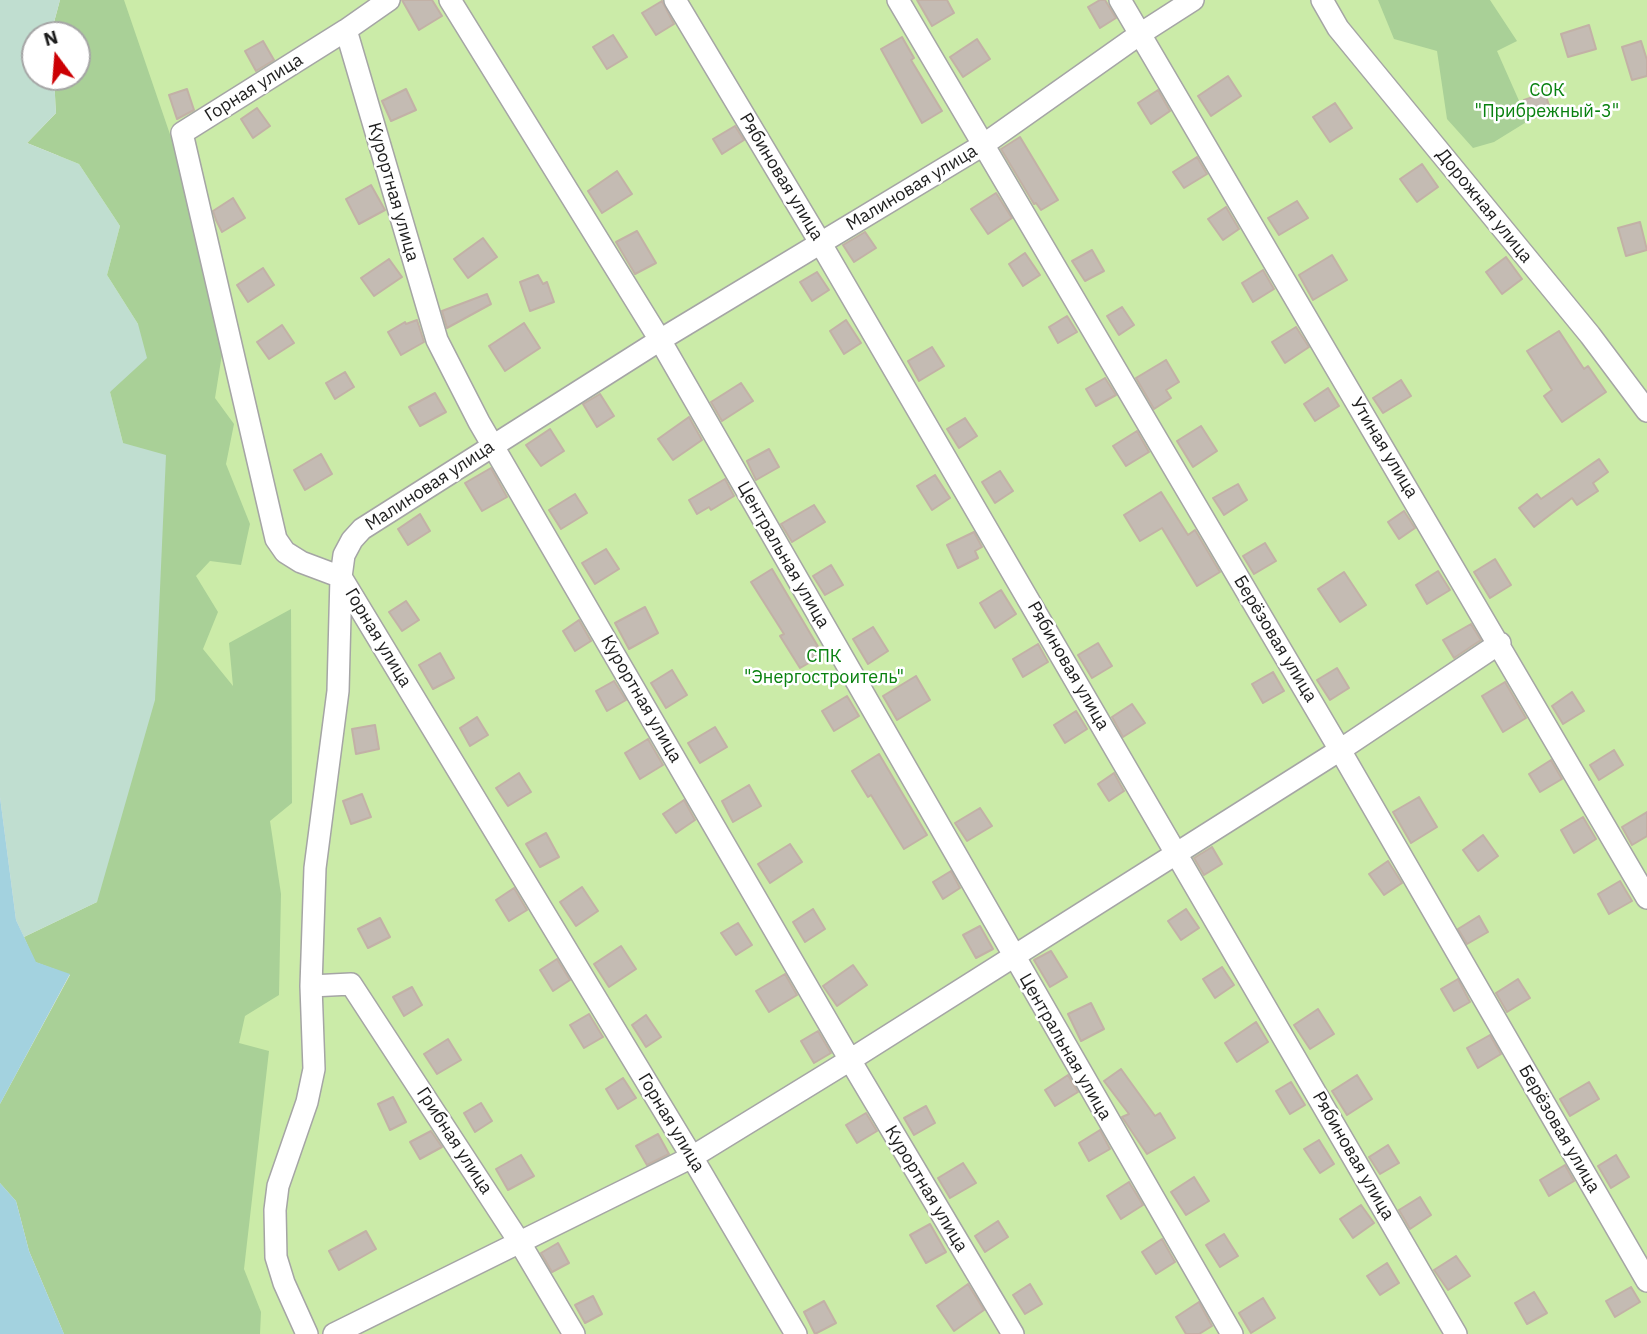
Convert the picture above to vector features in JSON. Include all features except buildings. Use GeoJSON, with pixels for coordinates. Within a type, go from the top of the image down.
{"type":"FeatureCollection","features":[{"type":"Feature","properties":{"kind":"street","name":"Горная улица"},"geometry":{"type":"LineString","coordinates":[[389,0],[182,133],[276,539],[285,552],[300,562],[341,577],[796,1334]]}},
{"type":"Feature","properties":{"kind":"street","name":"Центральная улица"},"geometry":{"type":"LineString","coordinates":[[450,0],[660,340],[1013,958],[1232,1334]]}},
{"type":"Feature","properties":{"kind":"street","name":"Рябиновая улица"},"geometry":{"type":"LineString","coordinates":[[676,0],[1178,853],[1456,1334]]}},
{"type":"Feature","properties":{"kind":"street","name":"Берёзовая улица"},"geometry":{"type":"LineString","coordinates":[[898,0],[1340,750],[1647,1281]]}},
{"type":"Feature","properties":{"kind":"street","name":"Утиная улица"},"geometry":{"type":"LineString","coordinates":[[1120,0],[1500,643],[1647,898]]}},
{"type":"Feature","properties":{"kind":"street","name":"Малиновая улица"},"geometry":{"type":"LineString","coordinates":[[307,1334],[284,1283],[276,1257],[275,1210],[278,1186],[307,1102],[314,1069],[311,986],[314,868],[338,691],[341,577],[344,555],[352,540],[362,529],[660,340],[982,145],[1193,0]]}},
{"type":"Feature","properties":{"kind":"street","name":"Дорожная улица"},"geometry":{"type":"LineString","coordinates":[[1322,0],[1338,27],[1590,335],[1647,411]]}},
{"type":"Feature","properties":{"kind":"street","name":"Курортная улица"},"geometry":{"type":"LineString","coordinates":[[346,30],[437,340],[494,446],[850,1060],[1013,1334]]}},
{"type":"Feature","properties":{"kind":"street"},"geometry":{"type":"LineString","coordinates":[[334,1334],[692,1157],[1013,958],[1340,750],[1500,643]]}},
{"type":"Feature","properties":{"kind":"street","name":"Грибная улица"},"geometry":{"type":"LineString","coordinates":[[311,986],[351,984],[520,1243],[574,1334]]}},
{"type":"Feature","properties":{"kind":"green space"},"geometry":{"type":"Polygon","coordinates":[[[0,0],[60,0],[54,21],[21,21],[21,91],[55,91],[56,113],[27,143],[79,164],[120,226],[107,275],[138,324],[147,358],[110,392],[123,443],[166,455],[155,700],[97,902],[24,937],[16,920],[0,797],[0,0]]]}},
{"type":"Feature","properties":{"kind":"green space","name":"СПК \"Энергостроитель\""},"geometry":{"type":"Polygon","coordinates":[[[60,0],[1647,0],[1647,1334],[64,1334],[16,1201],[0,1183],[0,1104],[70,975],[24,937],[97,902],[55,91],[91,91],[91,21],[56,21],[60,0]]]}},
{"type":"Feature","properties":{"kind":"green space"},"geometry":{"type":"Polygon","coordinates":[[[60,0],[124,0],[174,146],[223,348],[215,398],[234,424],[226,464],[250,524],[241,565],[210,561],[196,576],[218,612],[203,649],[233,686],[229,643],[291,609],[292,803],[270,821],[281,894],[279,995],[245,1016],[239,1043],[269,1051],[244,1269],[261,1312],[260,1334],[64,1334],[29,1251],[16,1201],[0,1183],[0,1104],[70,975],[35,962],[24,937],[97,902],[123,443],[110,392],[138,324],[107,275],[120,226],[79,164],[27,143],[56,113],[55,91],[91,91],[91,21],[54,21],[60,0]]]}},
{"type":"Feature","properties":{"kind":"green space"},"geometry":{"type":"Polygon","coordinates":[[[1378,0],[1490,0],[1517,41],[1497,51],[1528,121],[1494,142],[1473,148],[1447,119],[1437,51],[1394,39],[1378,0]]]}},
{"type":"Feature","properties":{"kind":"water"},"geometry":{"type":"Polygon","coordinates":[[[0,797],[16,920],[36,962],[70,974],[0,1104],[0,797]]]}},
{"type":"Feature","properties":{"kind":"water"},"geometry":{"type":"Polygon","coordinates":[[[0,1183],[16,1201],[29,1251],[64,1334],[0,1334],[0,1183]]]}},
{"type":"Feature","properties":{"kind":"park label","name":"СОК \"Прибрежный-3\""},"geometry":{"type":"Point","coordinates":[1547,101]}}]}
